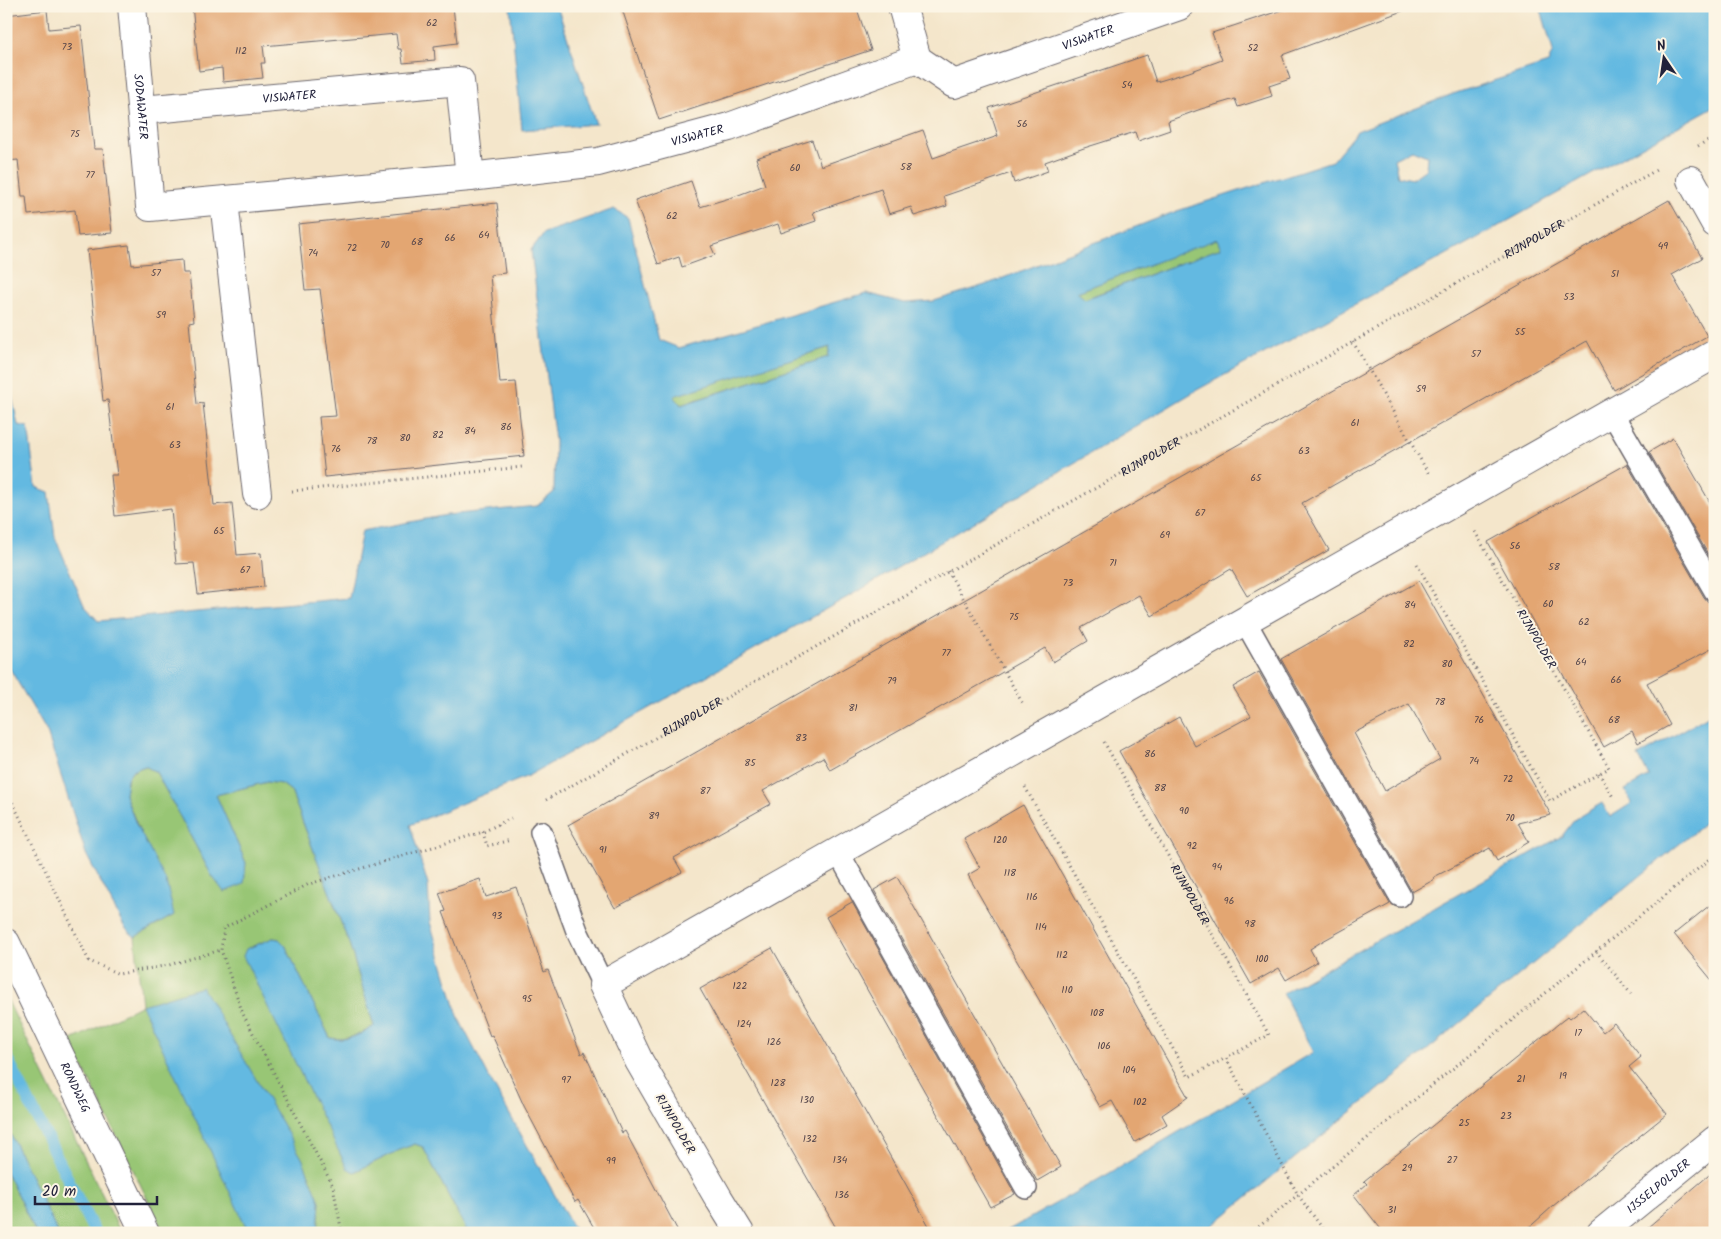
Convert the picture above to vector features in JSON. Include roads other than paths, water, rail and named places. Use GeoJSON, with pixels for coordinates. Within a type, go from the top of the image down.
{"type":"FeatureCollection","features":[{"type":"Feature","properties":{"kind":"street","name":"SODAWATER"},"geometry":{"type":"LineString","coordinates":[[132,6],[150,207]]}},
{"type":"Feature","properties":{"kind":"street"},"geometry":{"type":"LineString","coordinates":[[902,6],[917,59]]}},
{"type":"Feature","properties":{"kind":"street","name":"VISWATER"},"geometry":{"type":"LineString","coordinates":[[150,207],[470,177],[598,162],[729,127],[917,59],[954,84],[1179,6]]}},
{"type":"Feature","properties":{"kind":"street","name":"VISWATER"},"geometry":{"type":"LineString","coordinates":[[142,110],[460,81],[470,177]]}},
{"type":"Feature","properties":{"kind":"street"},"geometry":{"type":"LineString","coordinates":[[1690,180],[1715,222]]}},
{"type":"Feature","properties":{"kind":"street"},"geometry":{"type":"LineString","coordinates":[[224,200],[257,494]]}},
{"type":"Feature","properties":{"kind":"street"},"geometry":{"type":"LineString","coordinates":[[603,985],[1715,354]]}},
{"type":"Feature","properties":{"kind":"street","name":"RONDWEG"},"geometry":{"type":"LineString","coordinates":[[6,943],[145,1233]]}},
{"type":"Feature","properties":{"kind":"street","name":"RIJNPOLDER"},"geometry":{"type":"LineString","coordinates":[[603,985],[638,1061],[740,1233]]}},
{"type":"Feature","properties":{"kind":"street","name":"IJSSELPOLDER"},"geometry":{"type":"LineString","coordinates":[[1602,1233],[1715,1140]]}},
{"type":"Feature","properties":{"kind":"lane"},"geometry":{"type":"LineString","coordinates":[[1612,413],[1715,592]]}},
{"type":"Feature","properties":{"kind":"lane"},"geometry":{"type":"LineString","coordinates":[[1245,621],[1400,896]]}},
{"type":"Feature","properties":{"kind":"lane","name":"RIJNPOLDER"},"geometry":{"type":"LineString","coordinates":[[541,832],[577,931],[603,985]]}},
{"type":"Feature","properties":{"kind":"lane"},"geometry":{"type":"LineString","coordinates":[[838,852],[1026,1188]]}},
{"type":"Feature","properties":{"kind":"water"},"geometry":{"type":"Polygon","coordinates":[[[510,6],[557,6],[596,124],[522,130],[510,6]]]}},
{"type":"Feature","properties":{"kind":"water"},"geometry":{"type":"Polygon","coordinates":[[[1540,6],[1615,6],[1629,13],[1684,9],[1688,6],[1715,6],[1715,106],[1197,390],[862,589],[528,776],[410,825],[428,885],[430,922],[459,1019],[491,1081],[576,1233],[468,1233],[423,1147],[415,1144],[354,1172],[347,1168],[243,956],[246,949],[273,938],[279,939],[285,945],[330,1038],[342,1039],[353,1037],[374,1026],[350,946],[291,791],[282,784],[267,782],[216,795],[246,863],[244,884],[224,892],[212,876],[156,772],[145,766],[132,771],[127,779],[125,795],[136,824],[166,881],[174,915],[135,937],[125,928],[86,854],[47,732],[6,662],[6,369],[18,425],[28,427],[36,487],[49,492],[55,537],[84,605],[98,621],[349,598],[362,531],[447,515],[537,506],[554,492],[555,441],[531,250],[544,233],[614,209],[628,218],[659,340],[679,348],[866,293],[905,303],[934,301],[985,285],[1177,211],[1332,161],[1357,131],[1453,94],[1548,63],[1553,51],[1540,6]],[[1412,150],[1394,159],[1398,176],[1412,179],[1426,169],[1427,156],[1412,150]],[[1217,239],[1077,292],[1085,299],[1221,248],[1217,239]],[[830,347],[674,396],[681,405],[828,357],[830,347]]]}},
{"type":"Feature","properties":{"kind":"water"},"geometry":{"type":"Polygon","coordinates":[[[1715,712],[1715,815],[1203,1233],[1003,1233],[1108,1174],[1313,1052],[1283,993],[1562,836],[1575,819],[1602,803],[1610,817],[1632,803],[1625,790],[1649,776],[1638,756],[1715,712]]]}},
{"type":"Feature","properties":{"kind":"water"},"geometry":{"type":"Polygon","coordinates":[[[202,987],[302,1158],[320,1201],[318,1233],[249,1233],[142,1005],[202,987]]]}},
{"type":"Feature","properties":{"kind":"water"},"geometry":{"type":"Polygon","coordinates":[[[6,1125],[58,1233],[36,1233],[6,1172],[6,1125]]]}},
{"type":"Feature","properties":{"kind":"waterway"},"geometry":{"type":"LineString","coordinates":[[6,1056],[95,1233]]}}]}
